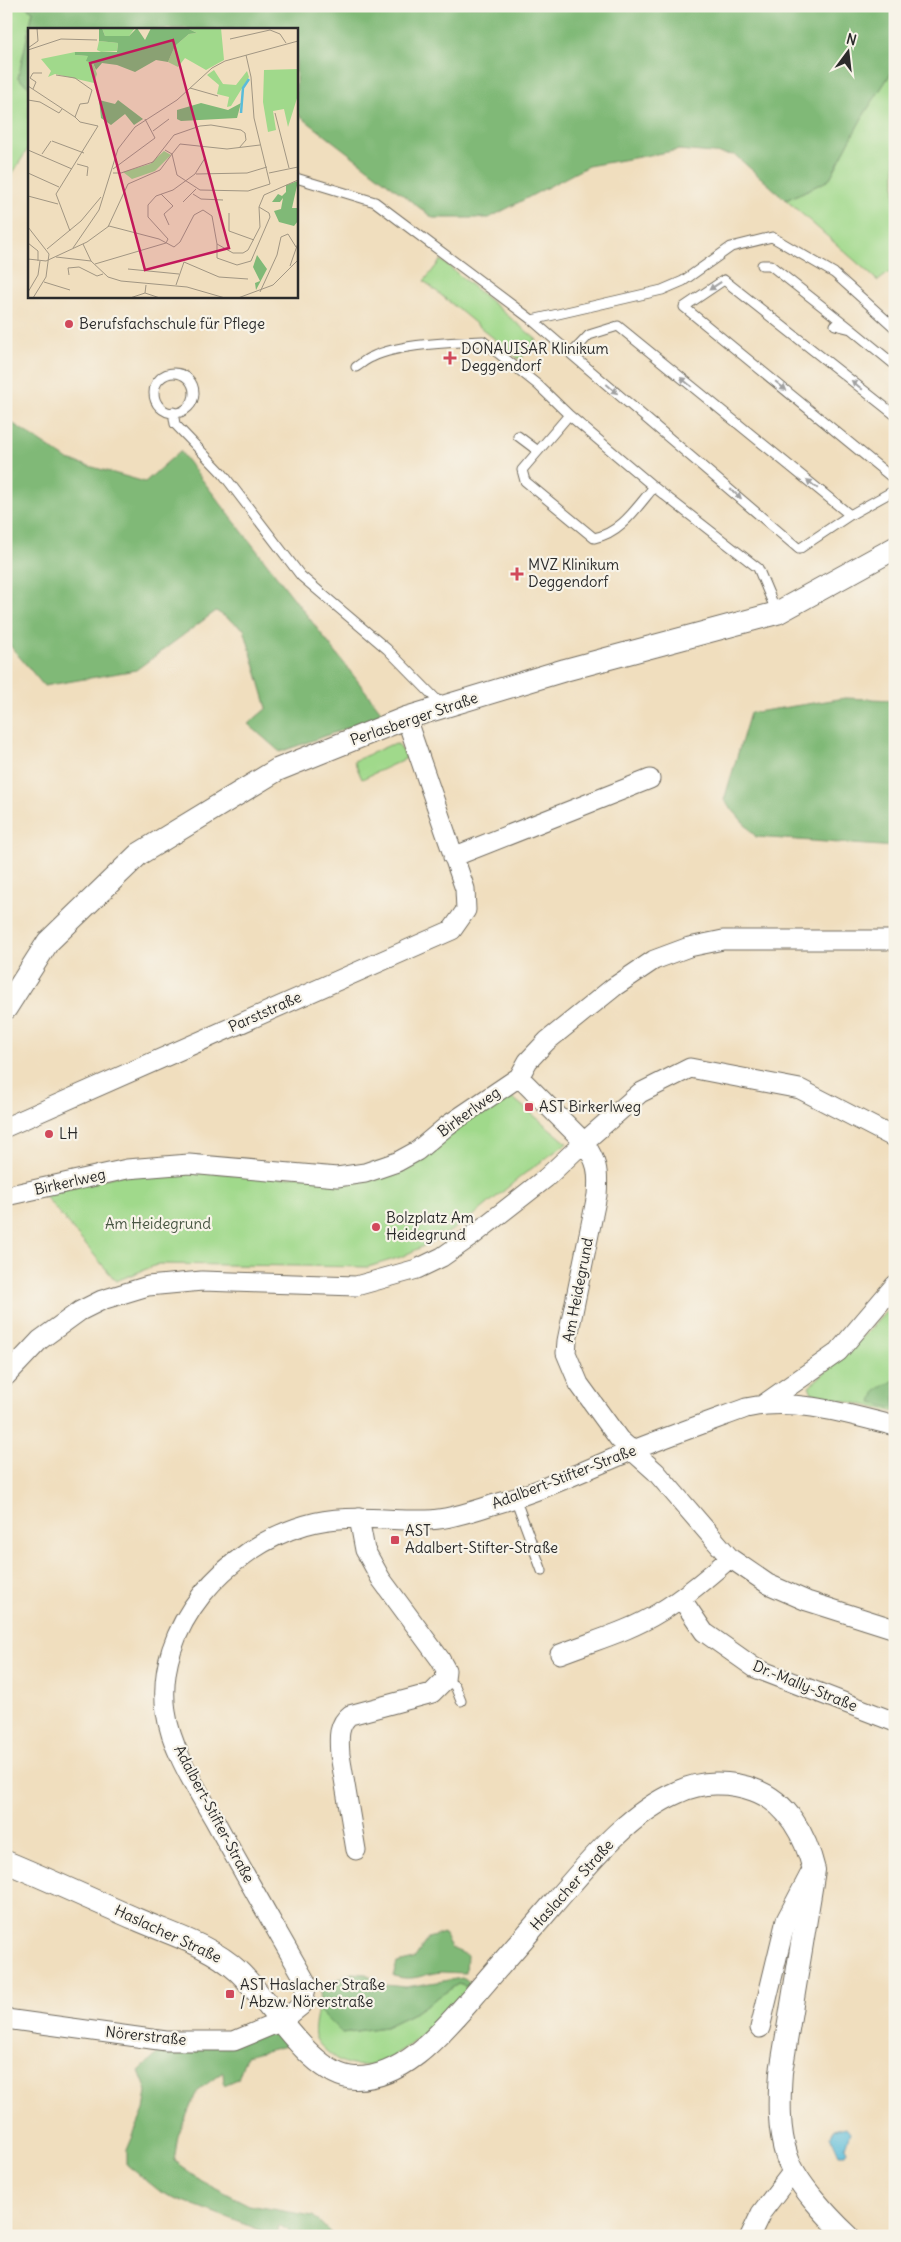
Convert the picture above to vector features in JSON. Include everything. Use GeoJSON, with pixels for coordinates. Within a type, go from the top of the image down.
{"type":"FeatureCollection","features":[{"type":"Feature","properties":{"kind":"street","name":"Perlasberger Straße"},"geometry":{"type":"LineString","coordinates":[[6,1008],[48,942],[139,854],[277,770],[406,718],[565,670],[777,613],[895,548]]}},
{"type":"Feature","properties":{"kind":"street","name":"Parststraße"},"geometry":{"type":"LineString","coordinates":[[6,1127],[452,930],[466,910],[465,890],[406,718]]}},
{"type":"Feature","properties":{"kind":"street"},"geometry":{"type":"LineString","coordinates":[[453,858],[650,779]]}},
{"type":"Feature","properties":{"kind":"street","name":"Birkerlweg"},"geometry":{"type":"LineString","coordinates":[[6,1196],[127,1169],[189,1164],[337,1177],[365,1173],[397,1162],[417,1151],[448,1125],[519,1077],[528,1061],[547,1041],[614,987],[654,960],[689,947],[732,940],[895,940]]}},
{"type":"Feature","properties":{"kind":"street"},"geometry":{"type":"LineString","coordinates":[[6,1376],[40,1340],[80,1311],[102,1300],[148,1286],[202,1280],[356,1286],[417,1268],[442,1257],[546,1178],[640,1093],[690,1068],[800,1089],[895,1138]]}},
{"type":"Feature","properties":{"kind":"street","name":"Am Heidegrund"},"geometry":{"type":"LineString","coordinates":[[519,1077],[584,1142],[594,1157],[598,1168],[598,1186],[566,1353],[579,1384],[619,1439],[656,1472],[730,1558],[768,1584],[807,1601],[895,1629]]}},
{"type":"Feature","properties":{"kind":"street","name":"Adalbert-Stifter-Straße"},"geometry":{"type":"LineString","coordinates":[[764,1404],[838,1352],[895,1285]]}},
{"type":"Feature","properties":{"kind":"street","name":"Adalbert-Stifter-Straße"},"geometry":{"type":"LineString","coordinates":[[282,2021],[302,2006],[307,1984],[190,1776],[171,1733],[166,1712],[166,1672],[170,1653],[192,1608],[208,1587],[230,1566],[275,1537],[305,1525],[359,1518],[430,1520],[515,1498],[633,1450],[746,1408],[764,1404],[804,1406],[895,1426]]}},
{"type":"Feature","properties":{"kind":"street"},"geometry":{"type":"LineString","coordinates":[[356,1850],[340,1755],[339,1739],[343,1720],[350,1716],[432,1693],[445,1680],[446,1670],[440,1659],[381,1579],[365,1550],[359,1518]]}},
{"type":"Feature","properties":{"kind":"street"},"geometry":{"type":"LineString","coordinates":[[560,1654],[627,1628],[659,1613],[681,1598],[730,1558]]}},
{"type":"Feature","properties":{"kind":"street","name":"Dr.-Mally-Straße"},"geometry":{"type":"LineString","coordinates":[[681,1598],[704,1632],[754,1668],[895,1722]]}},
{"type":"Feature","properties":{"kind":"street","name":"Haslacher Straße"},"geometry":{"type":"LineString","coordinates":[[6,1862],[56,1882],[226,1960],[240,1972],[307,2053],[326,2068],[351,2078],[372,2078],[404,2063],[426,2047],[452,2021],[606,1845],[640,1814],[659,1801],[679,1791],[698,1785],[742,1786],[760,1792],[778,1802],[799,1831],[807,1846],[814,1867],[784,2051],[779,2099],[785,2147],[793,2170],[848,2236]]}},
{"type":"Feature","properties":{"kind":"street"},"geometry":{"type":"LineString","coordinates":[[760,2028],[786,1920],[814,1867]]}},
{"type":"Feature","properties":{"kind":"street","name":"Nörerstraße"},"geometry":{"type":"LineString","coordinates":[[6,2020],[174,2041],[234,2040],[282,2021]]}},
{"type":"Feature","properties":{"kind":"street"},"geometry":{"type":"LineString","coordinates":[[750,2236],[761,2213],[793,2170]]}},
{"type":"Feature","properties":{"kind":"lane"},"geometry":{"type":"LineString","coordinates":[[298,179],[375,202],[532,320],[562,346]]}},
{"type":"Feature","properties":{"kind":"lane"},"geometry":{"type":"LineString","coordinates":[[532,320],[662,290],[683,281],[731,247],[772,237],[834,273],[895,328]]}},
{"type":"Feature","properties":{"kind":"lane"},"geometry":{"type":"LineString","coordinates":[[762,265],[770,265],[895,365]]}},
{"type":"Feature","properties":{"kind":"lane"},"geometry":{"type":"LineString","coordinates":[[895,415],[724,280],[684,307],[895,480]]}},
{"type":"Feature","properties":{"kind":"lane"},"geometry":{"type":"LineString","coordinates":[[836,325],[851,329]]}},
{"type":"Feature","properties":{"kind":"lane"},"geometry":{"type":"LineString","coordinates":[[850,515],[618,326],[589,335],[572,354],[799,549],[850,515],[895,490]]}},
{"type":"Feature","properties":{"kind":"lane"},"geometry":{"type":"LineString","coordinates":[[356,367],[373,356],[397,350],[423,345],[483,341],[538,384],[569,415],[654,487],[758,568],[777,613]]}},
{"type":"Feature","properties":{"kind":"lane"},"geometry":{"type":"LineString","coordinates":[[176,373],[187,378],[193,390],[193,396],[187,407],[173,412],[163,410],[158,406],[154,393],[155,386],[163,376],[176,373]]}},
{"type":"Feature","properties":{"kind":"lane"},"geometry":{"type":"LineString","coordinates":[[173,412],[175,424],[223,474],[301,576],[387,649],[444,707]]}},
{"type":"Feature","properties":{"kind":"lane"},"geometry":{"type":"LineString","coordinates":[[569,415],[522,470],[525,481],[594,538],[608,536],[628,518],[654,487]]}},
{"type":"Feature","properties":{"kind":"lane"},"geometry":{"type":"LineString","coordinates":[[518,436],[538,452]]}},
{"type":"Feature","properties":{"kind":"lane"},"geometry":{"type":"LineString","coordinates":[[515,1498],[542,1571]]}},
{"type":"Feature","properties":{"kind":"lane"},"geometry":{"type":"LineString","coordinates":[[445,1680],[455,1686],[461,1701]]}},
{"type":"Feature","properties":{"kind":"green space"},"geometry":{"type":"Polygon","coordinates":[[[6,6],[25,6],[33,11],[18,78],[28,86],[28,149],[6,184],[6,6]]]}},
{"type":"Feature","properties":{"kind":"green space"},"geometry":{"type":"Polygon","coordinates":[[[25,6],[895,6],[895,67],[863,116],[829,180],[786,200],[735,155],[679,150],[588,166],[489,218],[433,218],[298,115],[298,28],[29,28],[33,11],[25,6]]]}},
{"type":"Feature","properties":{"kind":"green space"},"geometry":{"type":"Polygon","coordinates":[[[28,34],[28,86],[18,78],[28,34]]]}},
{"type":"Feature","properties":{"kind":"green space"},"geometry":{"type":"Polygon","coordinates":[[[895,67],[895,268],[878,281],[786,200],[829,180],[863,116],[895,67]]]}},
{"type":"Feature","properties":{"kind":"green space"},"geometry":{"type":"Polygon","coordinates":[[[441,260],[537,340],[520,360],[424,281],[441,260]]]}},
{"type":"Feature","properties":{"kind":"green space"},"geometry":{"type":"Polygon","coordinates":[[[6,419],[68,460],[145,482],[180,451],[384,715],[280,752],[248,724],[267,708],[244,629],[216,611],[136,670],[44,686],[6,641],[6,419]]]}},
{"type":"Feature","properties":{"kind":"green space"},"geometry":{"type":"Polygon","coordinates":[[[845,698],[895,700],[895,847],[756,837],[724,800],[750,713],[845,698]]]}},
{"type":"Feature","properties":{"kind":"green space"},"geometry":{"type":"Polygon","coordinates":[[[398,744],[407,758],[362,779],[354,761],[390,745],[398,744]]]}},
{"type":"Feature","properties":{"kind":"green space"},"geometry":{"type":"Polygon","coordinates":[[[508,1094],[567,1143],[524,1174],[477,1213],[440,1238],[401,1257],[368,1267],[159,1264],[116,1281],[43,1194],[121,1175],[200,1171],[282,1178],[389,1161],[508,1094]]]}},
{"type":"Feature","properties":{"kind":"green space"},"geometry":{"type":"Polygon","coordinates":[[[895,1301],[895,1412],[812,1393],[809,1386],[854,1345],[895,1301]]]}},
{"type":"Feature","properties":{"kind":"green space"},"geometry":{"type":"Polygon","coordinates":[[[895,1380],[895,1409],[872,1403],[876,1390],[895,1380]]]}},
{"type":"Feature","properties":{"kind":"green space"},"geometry":{"type":"Polygon","coordinates":[[[444,1933],[451,1948],[467,1955],[466,1973],[441,1972],[407,1978],[393,1976],[397,1963],[414,1959],[428,1938],[444,1933]]]}},
{"type":"Feature","properties":{"kind":"green space"},"geometry":{"type":"Polygon","coordinates":[[[352,1973],[366,1974],[386,1985],[406,1987],[462,1978],[470,1982],[468,1987],[458,1984],[414,2013],[385,2027],[342,2033],[318,2009],[322,1986],[352,1973]]]}},
{"type":"Feature","properties":{"kind":"green space"},"geometry":{"type":"Polygon","coordinates":[[[458,1984],[471,1988],[443,2016],[407,2047],[387,2058],[368,2065],[349,2064],[331,2055],[316,2039],[315,2029],[318,2008],[342,2033],[385,2027],[414,2013],[458,1984]]]}},
{"type":"Feature","properties":{"kind":"green space"},"geometry":{"type":"Polygon","coordinates":[[[278,2032],[289,2045],[246,2056],[238,2079],[224,2085],[223,2072],[197,2091],[178,2136],[174,2161],[201,2180],[249,2205],[313,2216],[334,2236],[287,2236],[289,2231],[279,2225],[276,2236],[162,2193],[127,2165],[127,2150],[144,2110],[147,2091],[139,2071],[164,2048],[278,2032]]]}},
{"type":"Feature","properties":{"kind":"water"},"geometry":{"type":"Polygon","coordinates":[[[846,2127],[850,2132],[845,2147],[847,2151],[845,2154],[839,2154],[831,2136],[833,2130],[846,2127]]]}},
{"type":"Feature","properties":{"kind":"place","name":"Berufsfachschule für Pflege"},"geometry":{"type":"Point","coordinates":[69,324]}},
{"type":"Feature","properties":{"kind":"place","name":"DONAUISAR Klinikum Deggendorf"},"geometry":{"type":"Point","coordinates":[450,358]}},
{"type":"Feature","properties":{"kind":"place","name":"MVZ Klinikum Deggendorf"},"geometry":{"type":"Point","coordinates":[517,574]}},
{"type":"Feature","properties":{"kind":"place","name":"AST Birkerlweg"},"geometry":{"type":"Point","coordinates":[529,1107]}},
{"type":"Feature","properties":{"kind":"place","name":"LH"},"geometry":{"type":"Point","coordinates":[49,1134]}},
{"type":"Feature","properties":{"kind":"place","name":"Bolzplatz Am Heidegrund"},"geometry":{"type":"Point","coordinates":[376,1227]}},
{"type":"Feature","properties":{"kind":"place","name":"AST Adalbert-Stifter-Straße"},"geometry":{"type":"Point","coordinates":[395,1540]}},
{"type":"Feature","properties":{"kind":"place","name":"AST Haslacher Straße / Abzw. Nörerstraße"},"geometry":{"type":"Point","coordinates":[230,1994]}}]}
